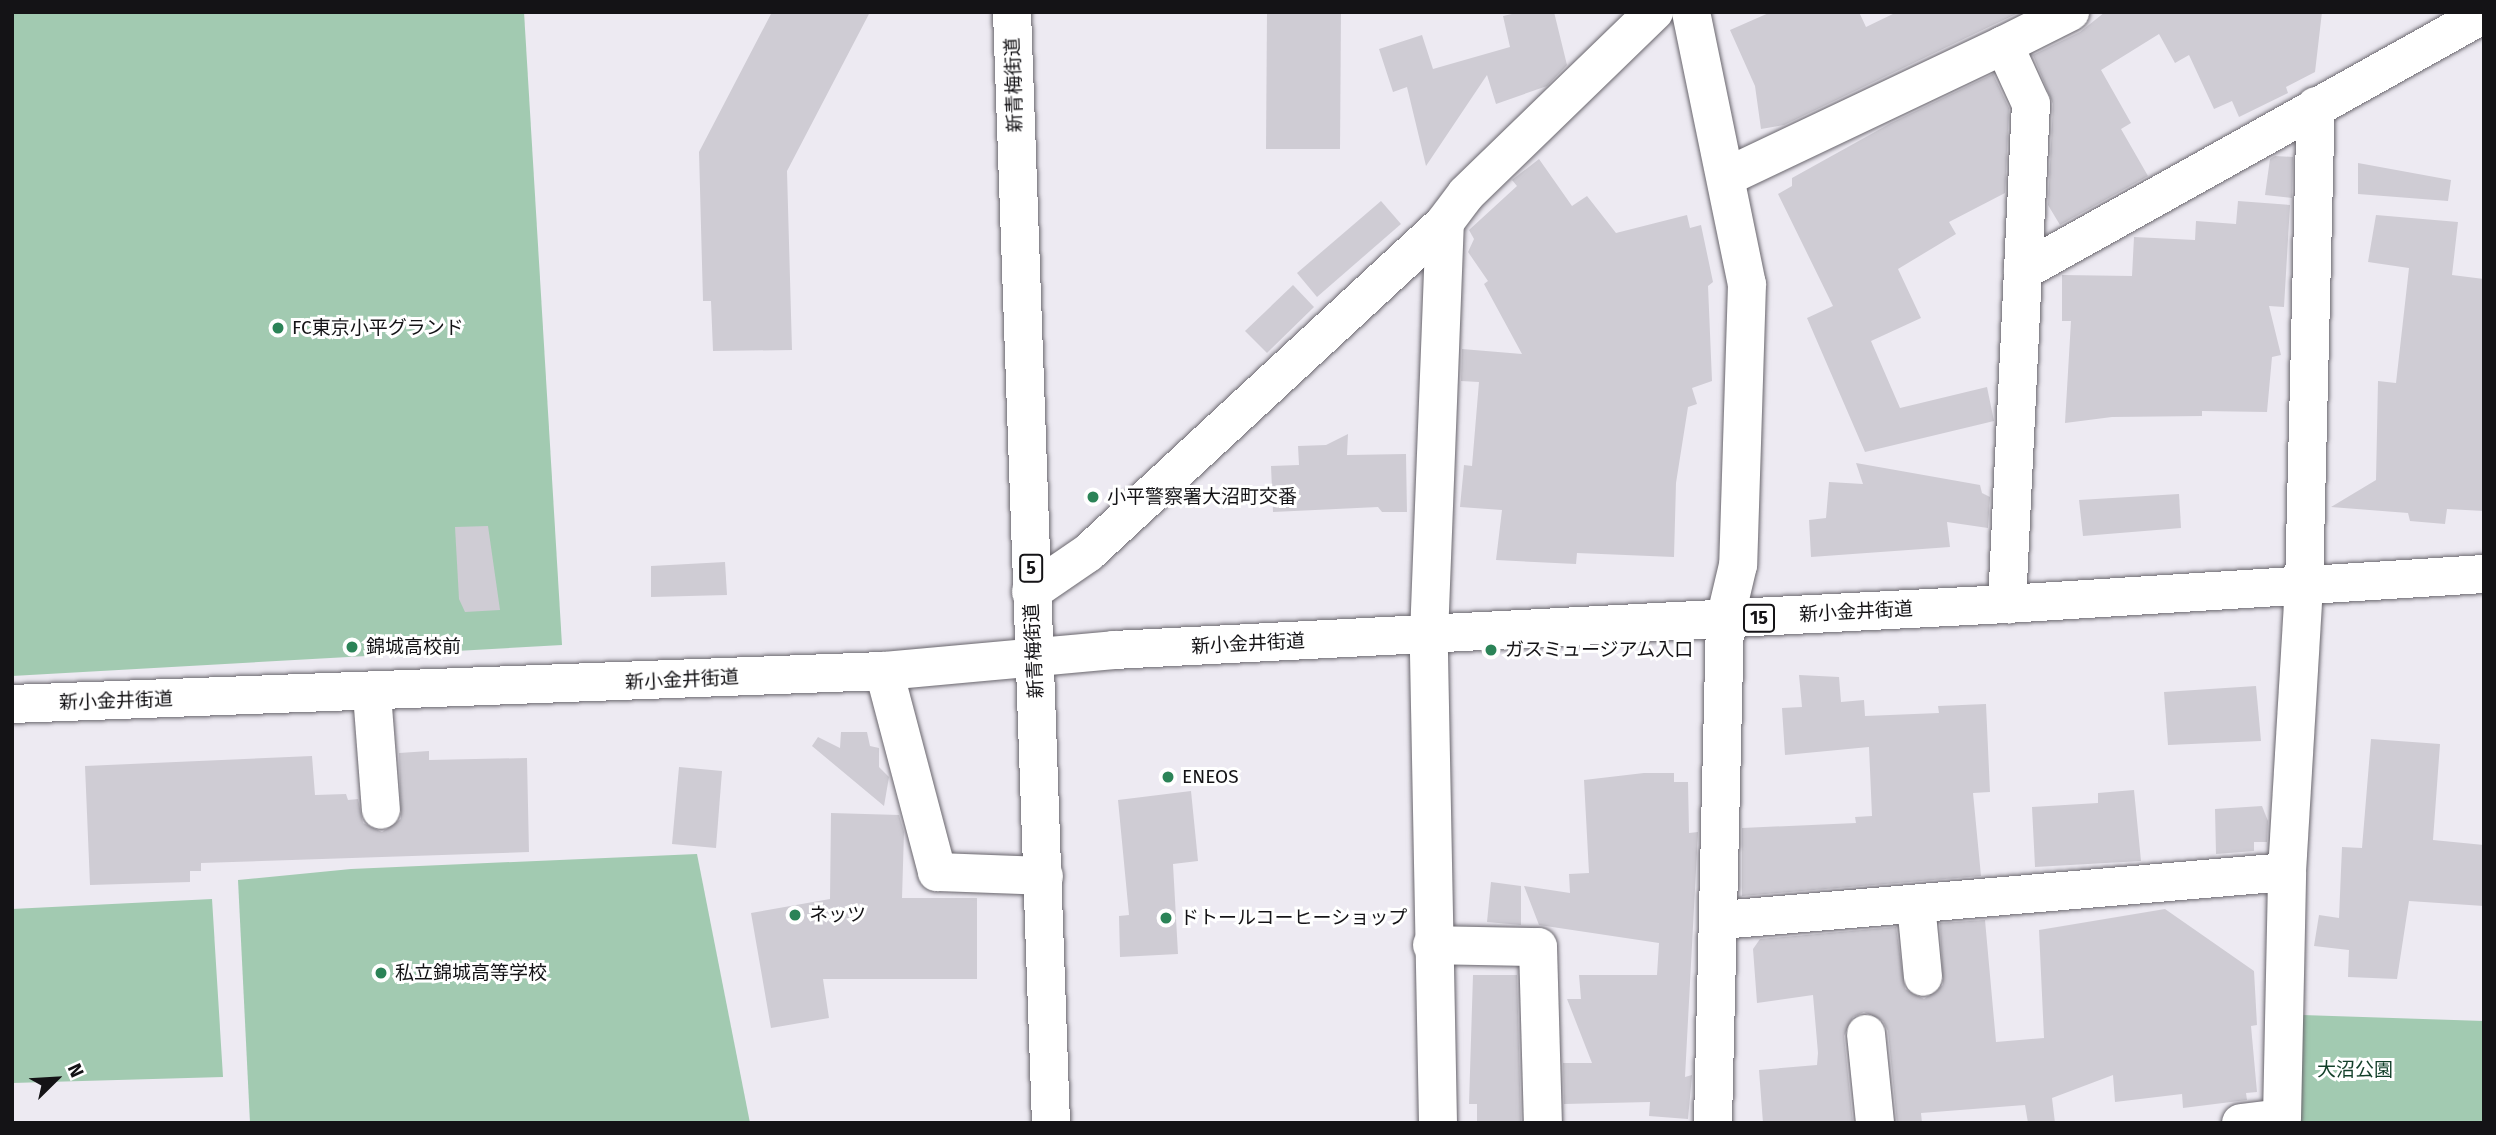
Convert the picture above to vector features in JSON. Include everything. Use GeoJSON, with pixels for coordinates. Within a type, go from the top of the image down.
{"type":"FeatureCollection","features":[{"type":"Feature","properties":{"kind":"street","name":"新青梅街道"},"geometry":{"type":"LineString","coordinates":[[1012,12],[1051,1123]]}},
{"type":"Feature","properties":{"kind":"street"},"geometry":{"type":"LineString","coordinates":[[1031,592],[1088,553],[1445,222],[1466,194],[1654,12]]}},
{"type":"Feature","properties":{"kind":"street"},"geometry":{"type":"LineString","coordinates":[[1726,177],[2070,12]]}},
{"type":"Feature","properties":{"kind":"street"},"geometry":{"type":"LineString","coordinates":[[1697,14],[1747,284],[1738,565],[1725,620],[1721,920],[1713,1123]]}},
{"type":"Feature","properties":{"kind":"street"},"geometry":{"type":"LineString","coordinates":[[2023,271],[2484,14]]}},
{"type":"Feature","properties":{"kind":"street"},"geometry":{"type":"LineString","coordinates":[[2004,45],[2031,104],[2007,604]]}},
{"type":"Feature","properties":{"kind":"street"},"geometry":{"type":"LineString","coordinates":[[2242,1123],[2282,1118],[2287,872],[2304,586],[2316,106]]}},
{"type":"Feature","properties":{"kind":"street"},"geometry":{"type":"LineString","coordinates":[[1438,1123],[1432,946],[1429,636],[1445,222]]}},
{"type":"Feature","properties":{"kind":"street","name":"新小金井街道"},"geometry":{"type":"LineString","coordinates":[[12,704],[372,694],[884,671],[1035,657],[2007,604],[2484,574]]}},
{"type":"Feature","properties":{"kind":"street"},"geometry":{"type":"LineString","coordinates":[[884,671],[937,872],[1044,876]]}},
{"type":"Feature","properties":{"kind":"street"},"geometry":{"type":"LineString","coordinates":[[372,694],[381,810]]}},
{"type":"Feature","properties":{"kind":"street"},"geometry":{"type":"LineString","coordinates":[[1721,920],[2287,872]]}},
{"type":"Feature","properties":{"kind":"street"},"geometry":{"type":"LineString","coordinates":[[1916,904],[1923,977]]}},
{"type":"Feature","properties":{"kind":"street"},"geometry":{"type":"LineString","coordinates":[[1432,946],[1538,947],[1544,1123]]}},
{"type":"Feature","properties":{"kind":"street"},"geometry":{"type":"LineString","coordinates":[[1866,1034],[1875,1123]]}},
{"type":"Feature","properties":{"kind":"green space","name":"FC東京小平グランド"},"geometry":{"type":"Polygon","coordinates":[[[12,12],[524,12],[562,645],[12,676],[12,12]]]}},
{"type":"Feature","properties":{"kind":"green space","name":"私立錦城高等学校"},"geometry":{"type":"Polygon","coordinates":[[[697,854],[750,1123],[250,1123],[238,880],[351,869],[697,854]]]}},
{"type":"Feature","properties":{"kind":"green space"},"geometry":{"type":"Polygon","coordinates":[[[212,899],[223,1077],[12,1083],[12,909],[212,899]]]}},
{"type":"Feature","properties":{"kind":"green space","name":"大沼公園"},"geometry":{"type":"Polygon","coordinates":[[[2302,1015],[2484,1021],[2484,1123],[2300,1123],[2302,1015]]]}},
{"type":"Feature","properties":{"kind":"building"},"geometry":{"type":"Polygon","coordinates":[[[772,12],[870,12],[787,171],[792,350],[713,351],[711,301],[703,301],[699,152],[772,12]]]}},
{"type":"Feature","properties":{"kind":"building"},"geometry":{"type":"Polygon","coordinates":[[[1267,12],[1341,12],[1340,149],[1266,149],[1267,12]]]}},
{"type":"Feature","properties":{"kind":"building"},"geometry":{"type":"Polygon","coordinates":[[[1521,12],[1554,12],[1567,65],[1547,86],[1496,104],[1487,75],[1426,166],[1407,87],[1393,92],[1379,49],[1422,35],[1433,69],[1510,47],[1503,16],[1521,12]]]}},
{"type":"Feature","properties":{"kind":"building"},"geometry":{"type":"Polygon","coordinates":[[[1771,12],[1859,12],[1866,27],[1897,12],[2016,14],[1784,125],[1761,129],[1755,86],[1730,30],[1771,12]]]}},
{"type":"Feature","properties":{"kind":"building"},"geometry":{"type":"Polygon","coordinates":[[[2105,12],[2322,12],[2315,72],[2286,87],[2288,93],[2239,117],[2232,101],[2214,109],[2189,55],[2175,63],[2159,34],[2101,70],[2131,123],[2121,129],[2148,176],[2060,225],[2048,205],[2053,104],[2033,55],[2080,32],[2105,12]]]}},
{"type":"Feature","properties":{"kind":"building"},"geometry":{"type":"Polygon","coordinates":[[[1993,74],[2009,108],[2005,193],[1949,222],[1956,234],[1898,269],[1921,318],[1871,341],[1900,408],[1987,387],[1994,421],[1865,452],[1807,318],[1833,306],[1778,194],[1792,186],[1792,178],[1891,123],[1993,74]]]}},
{"type":"Feature","properties":{"kind":"building"},"geometry":{"type":"Polygon","coordinates":[[[2275,156],[2293,157],[2292,198],[2265,195],[2270,159],[2275,156]]]}},
{"type":"Feature","properties":{"kind":"building"},"geometry":{"type":"Polygon","coordinates":[[[1539,159],[1572,206],[1587,196],[1616,233],[1687,215],[1690,228],[1701,225],[1713,282],[1708,286],[1712,381],[1692,388],[1697,404],[1688,407],[1676,483],[1674,557],[1577,553],[1576,564],[1496,560],[1502,510],[1460,507],[1464,465],[1472,466],[1479,382],[1461,381],[1462,349],[1522,354],[1484,284],[1488,281],[1468,252],[1474,239],[1469,230],[1517,186],[1512,180],[1539,159]]]}},
{"type":"Feature","properties":{"kind":"building"},"geometry":{"type":"Polygon","coordinates":[[[2358,163],[2451,180],[2448,201],[2358,194],[2358,163]]]}},
{"type":"Feature","properties":{"kind":"building"},"geometry":{"type":"Polygon","coordinates":[[[1381,201],[1401,224],[1317,297],[1297,273],[1381,201]]]}},
{"type":"Feature","properties":{"kind":"building"},"geometry":{"type":"Polygon","coordinates":[[[2238,201],[2290,205],[2284,307],[2269,306],[2281,355],[2272,357],[2267,412],[2202,411],[2202,416],[2112,417],[2065,423],[2071,321],[2062,321],[2062,275],[2132,276],[2134,237],[2195,240],[2196,221],[2236,224],[2238,201]]]}},
{"type":"Feature","properties":{"kind":"building"},"geometry":{"type":"Polygon","coordinates":[[[2376,215],[2458,222],[2452,275],[2484,279],[2484,511],[2447,509],[2445,524],[2410,521],[2408,513],[2331,507],[2376,480],[2378,381],[2396,383],[2409,268],[2368,262],[2376,215]]]}},
{"type":"Feature","properties":{"kind":"building"},"geometry":{"type":"Polygon","coordinates":[[[1293,285],[1314,307],[1267,353],[1245,331],[1293,285]]]}},
{"type":"Feature","properties":{"kind":"building"},"geometry":{"type":"Polygon","coordinates":[[[1348,434],[1347,455],[1406,454],[1407,512],[1382,512],[1378,507],[1273,512],[1271,466],[1299,465],[1298,446],[1326,445],[1348,434]]]}},
{"type":"Feature","properties":{"kind":"building"},"geometry":{"type":"Polygon","coordinates":[[[1856,463],[1980,485],[1982,493],[1990,497],[1988,528],[1947,522],[1950,547],[1811,557],[1809,520],[1826,518],[1829,482],[1863,484],[1856,463]]]}},
{"type":"Feature","properties":{"kind":"building"},"geometry":{"type":"Polygon","coordinates":[[[2179,494],[2181,528],[2083,536],[2079,500],[2179,494]]]}},
{"type":"Feature","properties":{"kind":"building"},"geometry":{"type":"Polygon","coordinates":[[[488,526],[500,610],[465,612],[459,599],[455,527],[488,526]]]}},
{"type":"Feature","properties":{"kind":"building"},"geometry":{"type":"Polygon","coordinates":[[[725,562],[727,595],[651,597],[651,566],[725,562]]]}},
{"type":"Feature","properties":{"kind":"building"},"geometry":{"type":"Polygon","coordinates":[[[1799,675],[1839,677],[1841,702],[1864,700],[1865,716],[1939,713],[1938,706],[1986,704],[1990,792],[1973,793],[1981,876],[1742,896],[1742,828],[1856,823],[1855,817],[1872,816],[1869,747],[1785,755],[1782,708],[1802,707],[1799,675]]]}},
{"type":"Feature","properties":{"kind":"building"},"geometry":{"type":"Polygon","coordinates":[[[2256,686],[2261,741],[2168,745],[2164,692],[2256,686]]]}},
{"type":"Feature","properties":{"kind":"building"},"geometry":{"type":"Polygon","coordinates":[[[841,732],[867,732],[870,746],[879,748],[879,767],[889,777],[884,806],[812,746],[818,737],[840,748],[841,732]]]}},
{"type":"Feature","properties":{"kind":"building"},"geometry":{"type":"Polygon","coordinates":[[[2371,739],[2440,744],[2433,840],[2484,845],[2484,906],[2409,901],[2397,979],[2348,977],[2349,950],[2314,946],[2319,915],[2339,918],[2342,847],[2362,848],[2371,739]]]}},
{"type":"Feature","properties":{"kind":"building"},"geometry":{"type":"Polygon","coordinates":[[[429,751],[429,760],[527,758],[529,852],[201,863],[201,871],[190,871],[190,882],[90,885],[85,766],[312,756],[315,795],[346,794],[348,800],[358,799],[363,823],[382,832],[401,819],[399,753],[429,751]]]}},
{"type":"Feature","properties":{"kind":"building"},"geometry":{"type":"Polygon","coordinates":[[[679,767],[722,771],[716,848],[672,844],[679,767]]]}},
{"type":"Feature","properties":{"kind":"building"},"geometry":{"type":"Polygon","coordinates":[[[1644,773],[1674,773],[1674,782],[1688,782],[1689,833],[1698,832],[1685,1077],[1692,1075],[1688,1119],[1649,1116],[1650,1102],[1564,1104],[1563,1063],[1592,1063],[1567,999],[1581,999],[1579,975],[1657,975],[1659,943],[1539,925],[1524,886],[1570,893],[1569,874],[1589,873],[1584,780],[1644,773]]]}},
{"type":"Feature","properties":{"kind":"building"},"geometry":{"type":"Polygon","coordinates":[[[2134,790],[2141,861],[2035,867],[2032,807],[2098,803],[2098,793],[2134,790]]]}},
{"type":"Feature","properties":{"kind":"building"},"geometry":{"type":"Polygon","coordinates":[[[1191,791],[1198,861],[1173,864],[1178,954],[1120,957],[1119,916],[1129,915],[1118,800],[1191,791]]]}},
{"type":"Feature","properties":{"kind":"building"},"geometry":{"type":"Polygon","coordinates":[[[2262,806],[2268,821],[2267,842],[2254,842],[2254,851],[2216,854],[2215,809],[2262,806]]]}},
{"type":"Feature","properties":{"kind":"building"},"geometry":{"type":"Polygon","coordinates":[[[831,813],[899,815],[904,832],[902,898],[977,898],[977,979],[823,979],[829,1018],[771,1028],[751,913],[830,899],[831,813]]]}},
{"type":"Feature","properties":{"kind":"building"},"geometry":{"type":"Polygon","coordinates":[[[1491,882],[1521,886],[1521,925],[1487,922],[1491,882]]]}},
{"type":"Feature","properties":{"kind":"building"},"geometry":{"type":"Polygon","coordinates":[[[2165,909],[2254,971],[2257,1025],[2251,1026],[2257,1092],[2246,1093],[2247,1100],[2183,1108],[2182,1094],[2115,1102],[2113,1075],[2052,1098],[2055,1123],[2028,1123],[2025,1105],[1921,1113],[1922,1123],[1897,1123],[1888,1031],[1883,1021],[1864,1012],[1853,1017],[1844,1036],[1853,1123],[1763,1123],[1759,1070],[1817,1065],[1818,1053],[1813,995],[1757,1003],[1753,949],[1760,939],[1896,927],[1905,989],[1924,999],[1943,985],[1940,923],[1985,920],[1996,1042],[2044,1038],[2039,930],[2165,909]]]}},
{"type":"Feature","properties":{"kind":"building"},"geometry":{"type":"Polygon","coordinates":[[[1473,975],[1517,975],[1521,1123],[1477,1123],[1477,1104],[1469,1104],[1473,975]]]}},
{"type":"Feature","properties":{"kind":"place","name":"FC東京小平グランド"},"geometry":{"type":"Point","coordinates":[278,328]}},
{"type":"Feature","properties":{"kind":"place","name":"小平警察署大沼町交番"},"geometry":{"type":"Point","coordinates":[1093,497]}},
{"type":"Feature","properties":{"kind":"place","name":"錦城高校前"},"geometry":{"type":"Point","coordinates":[352,647]}},
{"type":"Feature","properties":{"kind":"place","name":"ガスミュージアム入口"},"geometry":{"type":"Point","coordinates":[1491,650]}},
{"type":"Feature","properties":{"kind":"place","name":"ENEOS"},"geometry":{"type":"Point","coordinates":[1168,777]}},
{"type":"Feature","properties":{"kind":"place","name":"ネッツ"},"geometry":{"type":"Point","coordinates":[795,915]}},
{"type":"Feature","properties":{"kind":"place","name":"ドトールコーヒーショップ"},"geometry":{"type":"Point","coordinates":[1166,918]}},
{"type":"Feature","properties":{"kind":"place","name":"私立錦城高等学校"},"geometry":{"type":"Point","coordinates":[381,973]}}]}
